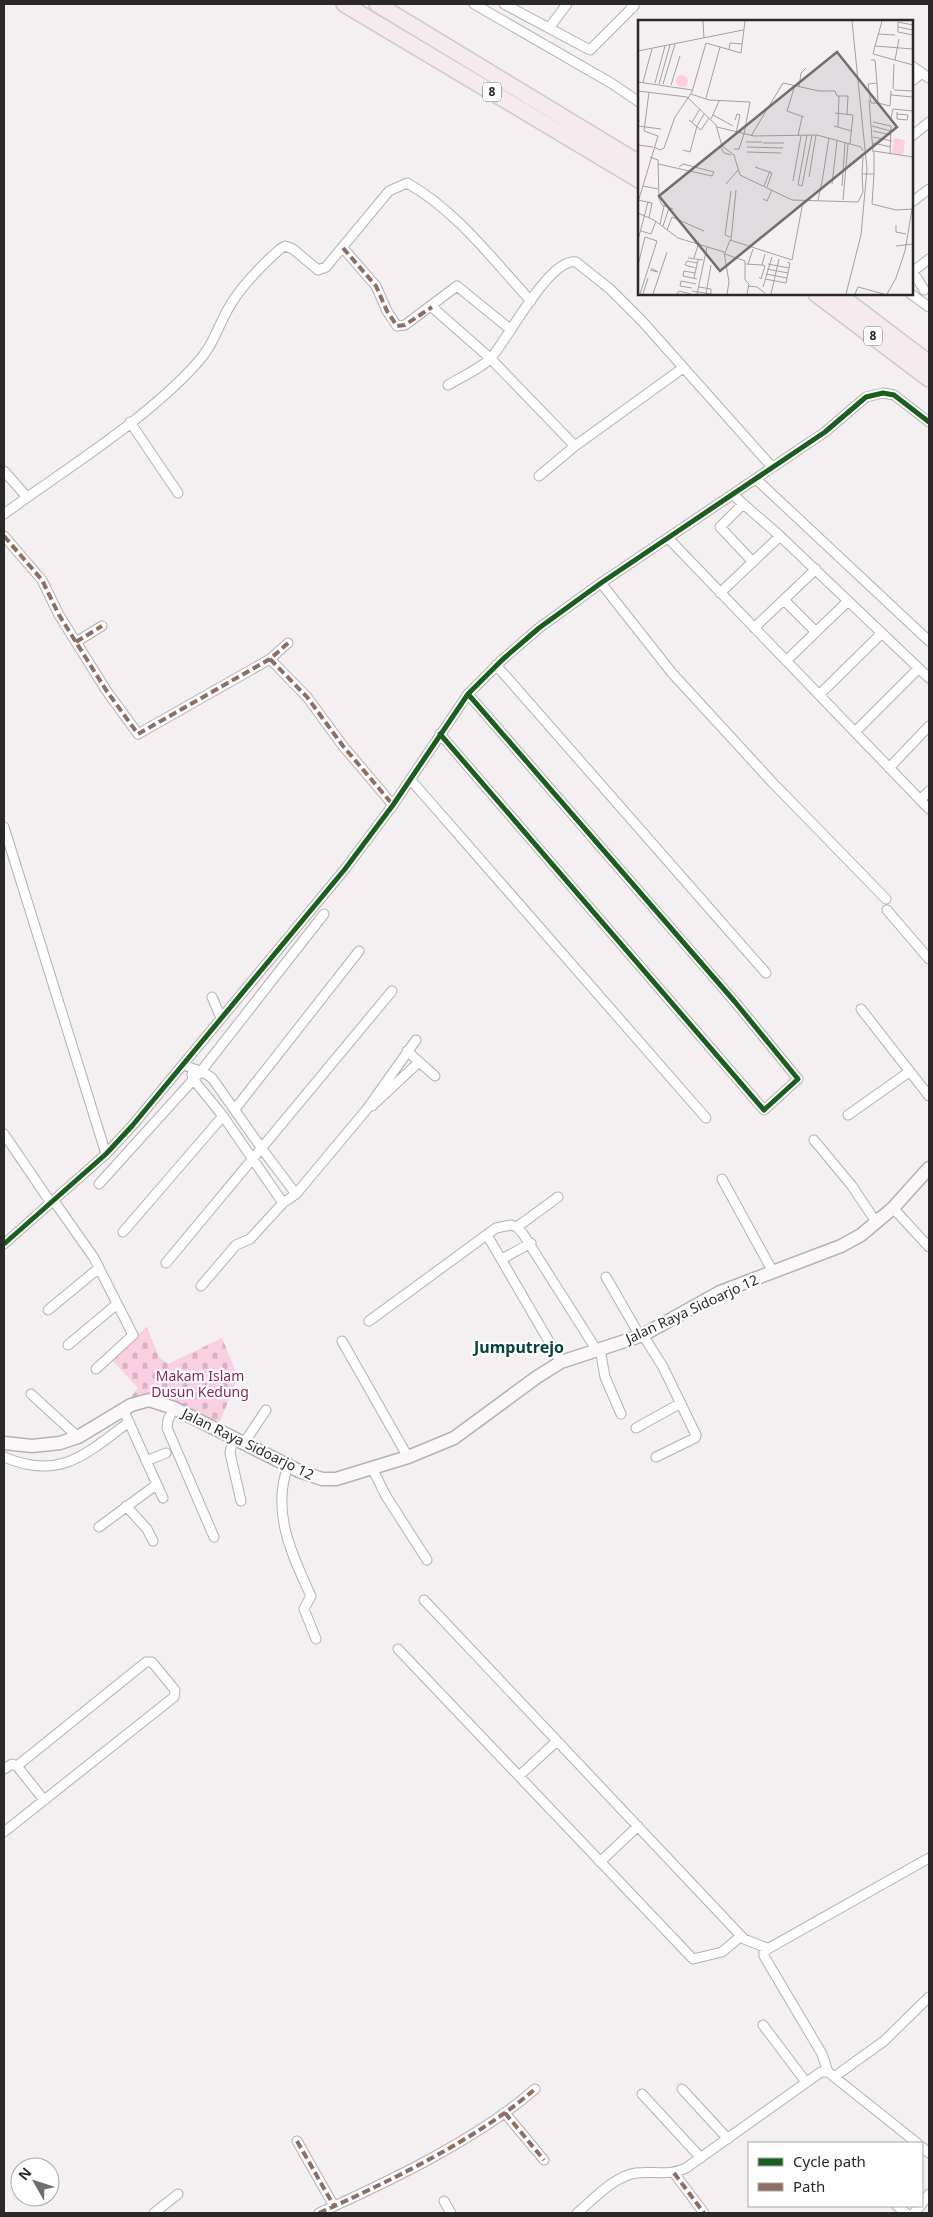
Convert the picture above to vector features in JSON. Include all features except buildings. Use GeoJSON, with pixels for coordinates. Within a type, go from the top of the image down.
{"type":"FeatureCollection","features":[{"type":"Feature","properties":{"kind":"highway","name":"8"},"geometry":{"type":"LineString","coordinates":[[344,4],[638,179]]}},
{"type":"Feature","properties":{"kind":"highway","name":"8"},"geometry":{"type":"LineString","coordinates":[[377,4],[638,162]]}},
{"type":"Feature","properties":{"kind":"highway","name":"8"},"geometry":{"type":"LineString","coordinates":[[817,295],[929,380]]}},
{"type":"Feature","properties":{"kind":"highway","name":"8"},"geometry":{"type":"LineString","coordinates":[[839,295],[929,363]]}},
{"type":"Feature","properties":{"kind":"main road","name":"Jalan Raya Sidoarjo 12"},"geometry":{"type":"LineString","coordinates":[[4,1443],[32,1446],[60,1443],[126,1416],[144,1400],[157,1401],[172,1412],[286,1470],[329,1480],[374,1473],[454,1438],[537,1377],[561,1362],[645,1339],[713,1296],[840,1246],[860,1235],[876,1222],[927,1175]]}},
{"type":"Feature","properties":{"kind":"street"},"geometry":{"type":"LineString","coordinates":[[474,4],[611,83],[638,101]]}},
{"type":"Feature","properties":{"kind":"street"},"geometry":{"type":"LineString","coordinates":[[504,4],[590,50],[634,5]]}},
{"type":"Feature","properties":{"kind":"street"},"geometry":{"type":"LineString","coordinates":[[549,28],[567,4]]}},
{"type":"Feature","properties":{"kind":"street"},"geometry":{"type":"LineString","coordinates":[[913,67],[926,75]]}},
{"type":"Feature","properties":{"kind":"street"},"geometry":{"type":"LineString","coordinates":[[913,81],[926,75]]}},
{"type":"Feature","properties":{"kind":"street"},"geometry":{"type":"LineString","coordinates":[[913,135],[929,122]]}},
{"type":"Feature","properties":{"kind":"street"},"geometry":{"type":"LineString","coordinates":[[4,514],[130,422],[183,378],[200,360],[216,335],[234,300],[280,249],[285,246],[293,249],[318,270],[326,267],[395,186],[407,183],[433,199],[451,215],[531,301]]}},
{"type":"Feature","properties":{"kind":"street"},"geometry":{"type":"LineString","coordinates":[[913,201],[929,189]]}},
{"type":"Feature","properties":{"kind":"street"},"geometry":{"type":"LineString","coordinates":[[342,248],[376,286],[387,311],[397,326],[405,325],[432,307],[454,287],[459,286],[510,329]]}},
{"type":"Feature","properties":{"kind":"street"},"geometry":{"type":"LineString","coordinates":[[913,272],[929,259]]}},
{"type":"Feature","properties":{"kind":"street"},"geometry":{"type":"LineString","coordinates":[[448,385],[490,358],[531,301],[557,269],[566,262],[576,262],[610,289],[684,368],[772,468]]}},
{"type":"Feature","properties":{"kind":"street"},"geometry":{"type":"LineString","coordinates":[[913,274],[927,291]]}},
{"type":"Feature","properties":{"kind":"street"},"geometry":{"type":"LineString","coordinates":[[913,284],[927,291]]}},
{"type":"Feature","properties":{"kind":"street"},"geometry":{"type":"LineString","coordinates":[[912,295],[929,307]]}},
{"type":"Feature","properties":{"kind":"street"},"geometry":{"type":"LineString","coordinates":[[432,307],[490,358],[574,446]]}},
{"type":"Feature","properties":{"kind":"street"},"geometry":{"type":"LineString","coordinates":[[539,476],[574,446],[684,368]]}},
{"type":"Feature","properties":{"kind":"street"},"geometry":{"type":"LineString","coordinates":[[4,1244],[106,1154],[183,1064],[345,868],[394,805],[468,694],[496,665],[539,628],[601,583],[825,432],[866,397],[884,393],[894,395],[929,422]]}},
{"type":"Feature","properties":{"kind":"street"},"geometry":{"type":"LineString","coordinates":[[130,422],[178,493]]}},
{"type":"Feature","properties":{"kind":"street"},"geometry":{"type":"LineString","coordinates":[[4,471],[27,497]]}},
{"type":"Feature","properties":{"kind":"street"},"geometry":{"type":"LineString","coordinates":[[756,479],[929,641]]}},
{"type":"Feature","properties":{"kind":"street"},"geometry":{"type":"LineString","coordinates":[[733,495],[816,569],[929,678]]}},
{"type":"Feature","properties":{"kind":"street"},"geometry":{"type":"LineString","coordinates":[[743,504],[720,526],[753,562]]}},
{"type":"Feature","properties":{"kind":"street"},"geometry":{"type":"LineString","coordinates":[[4,536],[42,580],[59,616],[106,690],[138,734],[270,658],[288,643]]}},
{"type":"Feature","properties":{"kind":"street"},"geometry":{"type":"LineString","coordinates":[[720,593],[780,536]]}},
{"type":"Feature","properties":{"kind":"street"},"geometry":{"type":"LineString","coordinates":[[668,538],[929,809]]}},
{"type":"Feature","properties":{"kind":"street"},"geometry":{"type":"LineString","coordinates":[[754,628],[816,569]]}},
{"type":"Feature","properties":{"kind":"street"},"geometry":{"type":"LineString","coordinates":[[601,583],[672,673],[772,782],[886,899]]}},
{"type":"Feature","properties":{"kind":"street"},"geometry":{"type":"LineString","coordinates":[[784,600],[816,632]]}},
{"type":"Feature","properties":{"kind":"street"},"geometry":{"type":"LineString","coordinates":[[786,661],[848,601]]}},
{"type":"Feature","properties":{"kind":"street"},"geometry":{"type":"LineString","coordinates":[[76,642],[102,626]]}},
{"type":"Feature","properties":{"kind":"street"},"geometry":{"type":"LineString","coordinates":[[819,695],[882,633]]}},
{"type":"Feature","properties":{"kind":"street"},"geometry":{"type":"LineString","coordinates":[[270,658],[308,697],[343,746],[394,805]]}},
{"type":"Feature","properties":{"kind":"street"},"geometry":{"type":"LineString","coordinates":[[496,665],[766,973]]}},
{"type":"Feature","properties":{"kind":"street"},"geometry":{"type":"LineString","coordinates":[[855,732],[919,668]]}},
{"type":"Feature","properties":{"kind":"street"},"geometry":{"type":"LineString","coordinates":[[440,734],[764,1110],[798,1079],[735,1002],[468,694]]}},
{"type":"Feature","properties":{"kind":"street"},"geometry":{"type":"LineString","coordinates":[[889,768],[929,726]]}},
{"type":"Feature","properties":{"kind":"street"},"geometry":{"type":"LineString","coordinates":[[410,779],[706,1118]]}},
{"type":"Feature","properties":{"kind":"street"},"geometry":{"type":"LineString","coordinates":[[920,800],[929,791]]}},
{"type":"Feature","properties":{"kind":"street"},"geometry":{"type":"LineString","coordinates":[[4,827],[106,1154]]}},
{"type":"Feature","properties":{"kind":"street"},"geometry":{"type":"LineString","coordinates":[[887,910],[929,959]]}},
{"type":"Feature","properties":{"kind":"street"},"geometry":{"type":"LineString","coordinates":[[99,1184],[202,1070],[324,914]]}},
{"type":"Feature","properties":{"kind":"street"},"geometry":{"type":"LineString","coordinates":[[235,1109],[359,951]]}},
{"type":"Feature","properties":{"kind":"street"},"geometry":{"type":"LineString","coordinates":[[166,1263],[262,1150],[392,991]]}},
{"type":"Feature","properties":{"kind":"street"},"geometry":{"type":"LineString","coordinates":[[212,996],[221,1018]]}},
{"type":"Feature","properties":{"kind":"street"},"geometry":{"type":"LineString","coordinates":[[860,1010],[929,1096]]}},
{"type":"Feature","properties":{"kind":"street"},"geometry":{"type":"LineString","coordinates":[[201,1286],[236,1246],[250,1239],[284,1203],[296,1194],[367,1109],[416,1040]]}},
{"type":"Feature","properties":{"kind":"street"},"geometry":{"type":"LineString","coordinates":[[407,1051],[435,1076]]}},
{"type":"Feature","properties":{"kind":"street"},"geometry":{"type":"LineString","coordinates":[[367,1109],[379,1101],[419,1062]]}},
{"type":"Feature","properties":{"kind":"street"},"geometry":{"type":"LineString","coordinates":[[183,1064],[192,1069],[202,1070],[219,1086],[262,1150],[296,1194]]}},
{"type":"Feature","properties":{"kind":"street"},"geometry":{"type":"LineString","coordinates":[[192,1069],[193,1079],[223,1116],[252,1160],[284,1203]]}},
{"type":"Feature","properties":{"kind":"street"},"geometry":{"type":"LineString","coordinates":[[848,1115],[909,1072]]}},
{"type":"Feature","properties":{"kind":"street"},"geometry":{"type":"LineString","coordinates":[[123,1232],[223,1116]]}},
{"type":"Feature","properties":{"kind":"street"},"geometry":{"type":"LineString","coordinates":[[4,1134],[99,1268],[134,1335],[96,1368]]}},
{"type":"Feature","properties":{"kind":"street"},"geometry":{"type":"LineString","coordinates":[[814,1140],[852,1186],[876,1222]]}},
{"type":"Feature","properties":{"kind":"street"},"geometry":{"type":"LineString","coordinates":[[722,1179],[773,1272]]}},
{"type":"Feature","properties":{"kind":"street"},"geometry":{"type":"LineString","coordinates":[[517,1227],[558,1197]]}},
{"type":"Feature","properties":{"kind":"street"},"geometry":{"type":"LineString","coordinates":[[893,1208],[929,1247]]}},
{"type":"Feature","properties":{"kind":"street"},"geometry":{"type":"LineString","coordinates":[[369,1322],[504,1224],[517,1227],[531,1244],[600,1352],[605,1377],[621,1414]]}},
{"type":"Feature","properties":{"kind":"street"},"geometry":{"type":"LineString","coordinates":[[487,1235],[561,1362]]}},
{"type":"Feature","properties":{"kind":"street"},"geometry":{"type":"LineString","coordinates":[[502,1259],[531,1244]]}},
{"type":"Feature","properties":{"kind":"street"},"geometry":{"type":"LineString","coordinates":[[48,1310],[99,1268]]}},
{"type":"Feature","properties":{"kind":"street"},"geometry":{"type":"LineString","coordinates":[[606,1277],[645,1339],[681,1403],[696,1436],[656,1457]]}},
{"type":"Feature","properties":{"kind":"street"},"geometry":{"type":"LineString","coordinates":[[68,1345],[117,1304]]}},
{"type":"Feature","properties":{"kind":"street"},"geometry":{"type":"LineString","coordinates":[[342,1340],[408,1457]]}},
{"type":"Feature","properties":{"kind":"street"},"geometry":{"type":"LineString","coordinates":[[31,1394],[78,1437]]}},
{"type":"Feature","properties":{"kind":"street"},"geometry":{"type":"LineString","coordinates":[[636,1428],[681,1403]]}},
{"type":"Feature","properties":{"kind":"street"},"geometry":{"type":"LineString","coordinates":[[241,1501],[234,1443],[266,1410]]}},
{"type":"Feature","properties":{"kind":"street"},"geometry":{"type":"LineString","coordinates":[[172,1412],[167,1428],[214,1537]]}},
{"type":"Feature","properties":{"kind":"street"},"geometry":{"type":"LineString","coordinates":[[4,1457],[30,1466],[67,1464],[88,1452],[126,1416],[163,1498]]}},
{"type":"Feature","properties":{"kind":"street"},"geometry":{"type":"LineString","coordinates":[[146,1461],[166,1453]]}},
{"type":"Feature","properties":{"kind":"street"},"geometry":{"type":"LineString","coordinates":[[286,1470],[281,1510],[289,1547],[311,1596],[304,1609],[316,1639]]}},
{"type":"Feature","properties":{"kind":"street"},"geometry":{"type":"LineString","coordinates":[[374,1473],[427,1560]]}},
{"type":"Feature","properties":{"kind":"street"},"geometry":{"type":"LineString","coordinates":[[99,1527],[156,1485]]}},
{"type":"Feature","properties":{"kind":"street"},"geometry":{"type":"LineString","coordinates":[[126,1506],[147,1529],[153,1541]]}},
{"type":"Feature","properties":{"kind":"street"},"geometry":{"type":"LineString","coordinates":[[424,1600],[741,1936],[748,1942],[767,1948]]}},
{"type":"Feature","properties":{"kind":"street"},"geometry":{"type":"LineString","coordinates":[[398,1650],[693,1959],[722,1952],[741,1936]]}},
{"type":"Feature","properties":{"kind":"street"},"geometry":{"type":"LineString","coordinates":[[4,1832],[174,1697],[175,1690],[152,1662],[146,1662],[17,1766]]}},
{"type":"Feature","properties":{"kind":"street"},"geometry":{"type":"LineString","coordinates":[[519,1776],[557,1741]]}},
{"type":"Feature","properties":{"kind":"street"},"geometry":{"type":"LineString","coordinates":[[4,1769],[12,1764],[17,1766],[44,1800]]}},
{"type":"Feature","properties":{"kind":"street"},"geometry":{"type":"LineString","coordinates":[[600,1862],[638,1826]]}},
{"type":"Feature","properties":{"kind":"street"},"geometry":{"type":"LineString","coordinates":[[916,2142],[831,2075],[822,2054],[764,1956],[767,1948],[929,1858]]}},
{"type":"Feature","properties":{"kind":"street"},"geometry":{"type":"LineString","coordinates":[[577,2213],[624,2177],[635,2174],[679,2171],[701,2158],[818,2074],[831,2075],[884,2041],[929,1997]]}},
{"type":"Feature","properties":{"kind":"street"},"geometry":{"type":"LineString","coordinates":[[763,2025],[806,2082]]}},
{"type":"Feature","properties":{"kind":"street"},"geometry":{"type":"LineString","coordinates":[[319,2213],[419,2164],[505,2113],[535,2089]]}},
{"type":"Feature","properties":{"kind":"street"},"geometry":{"type":"LineString","coordinates":[[682,2089],[728,2139]]}},
{"type":"Feature","properties":{"kind":"street"},"geometry":{"type":"LineString","coordinates":[[642,2094],[701,2158]]}},
{"type":"Feature","properties":{"kind":"street"},"geometry":{"type":"LineString","coordinates":[[505,2113],[544,2160]]}},
{"type":"Feature","properties":{"kind":"street"},"geometry":{"type":"LineString","coordinates":[[297,2141],[334,2206]]}},
{"type":"Feature","properties":{"kind":"street"},"geometry":{"type":"LineString","coordinates":[[679,2171],[704,2213]]}},
{"type":"Feature","properties":{"kind":"street"},"geometry":{"type":"LineString","coordinates":[[154,2213],[178,2194]]}},
{"type":"Feature","properties":{"kind":"street"},"geometry":{"type":"LineString","coordinates":[[444,2201],[451,2213]]}},
{"type":"Feature","properties":{"kind":"street"},"geometry":{"type":"LineString","coordinates":[[588,2204],[591,2213]]}},
{"type":"Feature","properties":{"kind":"green space","name":"Makam Islam Dusun Kedung"},"geometry":{"type":"Polygon","coordinates":[[[147,1327],[159,1357],[168,1364],[222,1338],[238,1377],[217,1429],[146,1396],[131,1397],[138,1388],[110,1358],[147,1327]]]}},
{"type":"Feature","properties":{"kind":"marked path"},"geometry":{"type":"LineString","coordinates":[[343,248],[376,286],[387,311],[397,326],[405,325],[432,307]]}},
{"type":"Feature","properties":{"kind":"marked path"},"geometry":{"type":"LineString","coordinates":[[4,536],[42,580],[59,615],[106,690],[138,734],[270,659],[288,643]]}},
{"type":"Feature","properties":{"kind":"marked path"},"geometry":{"type":"LineString","coordinates":[[76,642],[102,626]]}},
{"type":"Feature","properties":{"kind":"marked path"},"geometry":{"type":"LineString","coordinates":[[270,659],[307,697],[343,746],[393,805]]}},
{"type":"Feature","properties":{"kind":"marked path"},"geometry":{"type":"LineString","coordinates":[[319,2213],[374,2188],[460,2142],[487,2125],[535,2089]]}},
{"type":"Feature","properties":{"kind":"marked path"},"geometry":{"type":"LineString","coordinates":[[505,2113],[544,2160]]}},
{"type":"Feature","properties":{"kind":"marked path"},"geometry":{"type":"LineString","coordinates":[[297,2141],[334,2206]]}},
{"type":"Feature","properties":{"kind":"marked path"},"geometry":{"type":"LineString","coordinates":[[674,2173],[704,2213]]}},
{"type":"Feature","properties":{"kind":"cycle path"},"geometry":{"type":"LineString","coordinates":[[4,1244],[106,1154],[132,1126],[345,869],[393,805],[468,694],[502,660],[539,628],[601,583],[825,432],[866,397],[883,393],[894,395],[929,422]]}},
{"type":"Feature","properties":{"kind":"cycle path"},"geometry":{"type":"LineString","coordinates":[[440,734],[764,1110],[798,1079],[735,1002],[468,694]]}},
{"type":"Feature","properties":{"kind":"district","name":"Jumputrejo"},"geometry":{"type":"Point","coordinates":[519,1347]}}]}
